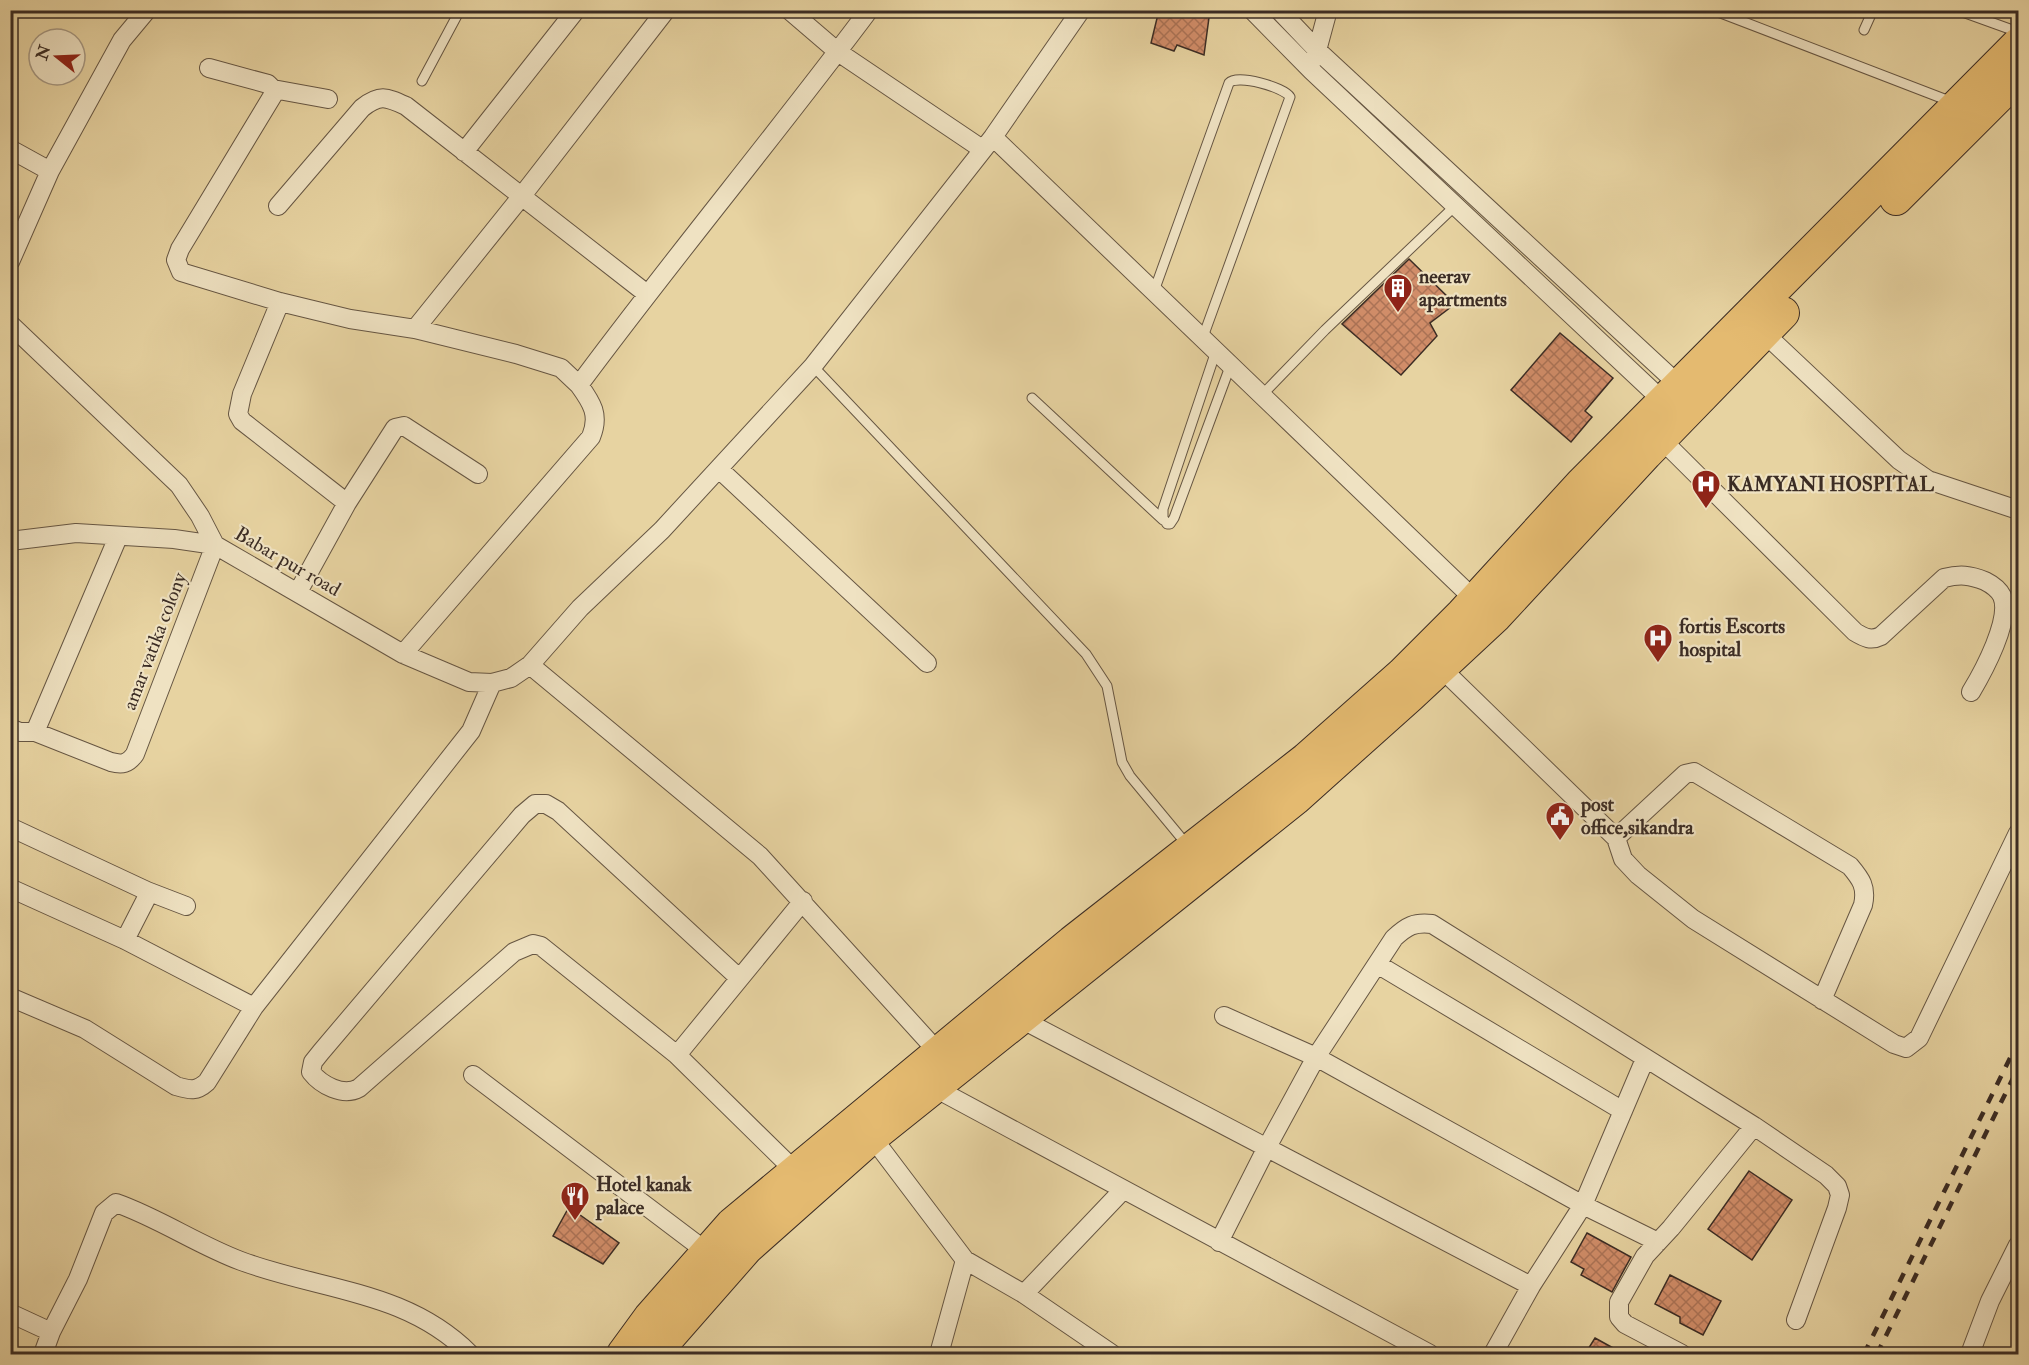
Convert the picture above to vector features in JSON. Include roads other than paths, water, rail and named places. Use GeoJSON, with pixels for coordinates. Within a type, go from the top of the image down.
{"type":"FeatureCollection","features":[{"type":"Feature","properties":{"kind":"highway"},"geometry":{"type":"LineString","coordinates":[[623,1354],[650,1317],[732,1224],[794,1170],[1072,942],[1306,759],[1402,674],[1475,600],[1581,484],[2019,44]]}},
{"type":"Feature","properties":{"kind":"highway"},"geometry":{"type":"LineString","coordinates":[[654,1354],[747,1248],[872,1137],[1295,799],[1441,668],[1496,616],[1660,440],[1764,333],[2011,89]]}},
{"type":"Feature","properties":{"kind":"street"},"geometry":{"type":"LineString","coordinates":[[10,262],[50,171],[122,40],[147,10]]}},
{"type":"Feature","properties":{"kind":"street"},"geometry":{"type":"LineString","coordinates":[[464,152],[576,10]]}},
{"type":"Feature","properties":{"kind":"street"},"geometry":{"type":"LineString","coordinates":[[415,330],[522,197],[666,10]]}},
{"type":"Feature","properties":{"kind":"street"},"geometry":{"type":"LineString","coordinates":[[789,10],[838,52],[987,143],[1232,364],[1475,600]]}},
{"type":"Feature","properties":{"kind":"street"},"geometry":{"type":"LineString","coordinates":[[579,386],[646,294],[766,147],[869,10]]}},
{"type":"Feature","properties":{"kind":"street"},"geometry":{"type":"LineString","coordinates":[[10,998],[85,1029],[176,1086],[190,1090],[199,1089],[207,1082],[254,1007],[471,731],[492,683],[511,678],[530,665],[580,608],[662,530],[813,366],[987,143],[1081,10]]}},
{"type":"Feature","properties":{"kind":"street"},"geometry":{"type":"LineString","coordinates":[[1252,10],[1312,71],[1455,206],[1672,394]]}},
{"type":"Feature","properties":{"kind":"street"},"geometry":{"type":"LineString","coordinates":[[1272,29],[1279,10],[1317,50],[1672,394]]}},
{"type":"Feature","properties":{"kind":"street"},"geometry":{"type":"LineString","coordinates":[[1312,71],[1328,10]]}},
{"type":"Feature","properties":{"kind":"street"},"geometry":{"type":"LineString","coordinates":[[209,68],[268,84],[273,89],[328,99]]}},
{"type":"Feature","properties":{"kind":"street"},"geometry":{"type":"LineString","coordinates":[[273,89],[269,105],[189,233],[176,260],[181,272],[280,302],[350,319],[415,330],[553,365],[561,369],[579,386],[592,403],[596,414],[596,425],[591,437],[403,654]]}},
{"type":"Feature","properties":{"kind":"street"},"geometry":{"type":"LineString","coordinates":[[278,206],[362,108],[374,98],[389,98],[406,106],[646,294]]}},
{"type":"Feature","properties":{"kind":"street"},"geometry":{"type":"LineString","coordinates":[[10,149],[50,171]]}},
{"type":"Feature","properties":{"kind":"street"},"geometry":{"type":"LineString","coordinates":[[280,302],[242,394],[238,414],[242,421],[347,503]]}},
{"type":"Feature","properties":{"kind":"street"},"geometry":{"type":"LineString","coordinates":[[10,324],[179,485],[201,516],[215,545]]}},
{"type":"Feature","properties":{"kind":"street"},"geometry":{"type":"LineString","coordinates":[[1764,333],[1899,460],[1928,480],[2019,510]]}},
{"type":"Feature","properties":{"kind":"street"},"geometry":{"type":"LineString","coordinates":[[298,592],[347,503],[390,432],[404,426],[478,474]]}},
{"type":"Feature","properties":{"kind":"street"},"geometry":{"type":"LineString","coordinates":[[1660,440],[1855,632],[1864,637],[1873,640],[1881,636],[1944,578],[1957,574],[1973,576],[1992,585],[2002,596],[2004,609],[1991,658],[1971,692]]}},
{"type":"Feature","properties":{"kind":"street"},"geometry":{"type":"LineString","coordinates":[[719,469],[927,663]]}},
{"type":"Feature","properties":{"kind":"street","name":"Babar pur road"},"geometry":{"type":"LineString","coordinates":[[10,541],[76,534],[174,539],[215,545],[403,654],[469,682],[492,683]]}},
{"type":"Feature","properties":{"kind":"street"},"geometry":{"type":"LineString","coordinates":[[10,728],[20,732],[35,732],[118,537]]}},
{"type":"Feature","properties":{"kind":"street","name":"amar vatika colony"},"geometry":{"type":"LineString","coordinates":[[35,732],[121,765],[129,762],[135,754],[215,545]]}},
{"type":"Feature","properties":{"kind":"street"},"geometry":{"type":"LineString","coordinates":[[530,665],[760,856],[938,1052]]}},
{"type":"Feature","properties":{"kind":"street"},"geometry":{"type":"LineString","coordinates":[[1441,668],[1616,838],[1623,859],[1638,875],[1693,919],[1893,1044],[1906,1048],[1919,1038],[2019,833]]}},
{"type":"Feature","properties":{"kind":"street"},"geometry":{"type":"LineString","coordinates":[[1616,838],[1685,774],[1694,772],[1850,866],[1862,879],[1866,892],[1863,905],[1822,1000]]}},
{"type":"Feature","properties":{"kind":"street"},"geometry":{"type":"LineString","coordinates":[[739,978],[558,811],[546,804],[535,804],[522,815],[321,1052],[313,1062],[311,1072],[318,1080],[344,1092],[359,1088],[514,952],[532,944],[541,946],[677,1055],[794,1170]]}},
{"type":"Feature","properties":{"kind":"street"},"geometry":{"type":"LineString","coordinates":[[10,827],[147,891],[186,906]]}},
{"type":"Feature","properties":{"kind":"street"},"geometry":{"type":"LineString","coordinates":[[10,888],[125,940],[254,1007]]}},
{"type":"Feature","properties":{"kind":"street"},"geometry":{"type":"LineString","coordinates":[[125,940],[146,898],[147,891]]}},
{"type":"Feature","properties":{"kind":"street"},"geometry":{"type":"LineString","coordinates":[[677,1055],[803,901]]}},
{"type":"Feature","properties":{"kind":"street"},"geometry":{"type":"LineString","coordinates":[[1219,1242],[1316,1057],[1394,938],[1405,927],[1416,922],[1432,924],[1754,1126],[1826,1175],[1837,1186],[1840,1196],[1797,1320]]}},
{"type":"Feature","properties":{"kind":"street"},"geometry":{"type":"LineString","coordinates":[[1377,964],[1623,1111]]}},
{"type":"Feature","properties":{"kind":"street"},"geometry":{"type":"LineString","coordinates":[[1224,1016],[1316,1057],[1583,1205],[1658,1242]]}},
{"type":"Feature","properties":{"kind":"street"},"geometry":{"type":"LineString","coordinates":[[1019,1018],[1531,1286]]}},
{"type":"Feature","properties":{"kind":"street"},"geometry":{"type":"LineString","coordinates":[[1493,1354],[1531,1286],[1583,1205],[1645,1059]]}},
{"type":"Feature","properties":{"kind":"street"},"geometry":{"type":"LineString","coordinates":[[474,1075],[707,1252]]}},
{"type":"Feature","properties":{"kind":"street"},"geometry":{"type":"LineString","coordinates":[[933,1087],[1122,1191],[1431,1354]]}},
{"type":"Feature","properties":{"kind":"street"},"geometry":{"type":"LineString","coordinates":[[1682,1354],[1625,1324],[1617,1310],[1631,1278],[1754,1126]]}},
{"type":"Feature","properties":{"kind":"street"},"geometry":{"type":"LineString","coordinates":[[872,1137],[965,1260],[1024,1294],[1112,1354]]}},
{"type":"Feature","properties":{"kind":"street"},"geometry":{"type":"LineString","coordinates":[[1024,1294],[1122,1191]]}},
{"type":"Feature","properties":{"kind":"street"},"geometry":{"type":"LineString","coordinates":[[43,1354],[51,1332],[78,1280],[104,1214],[116,1203],[241,1261],[407,1309],[450,1335],[470,1354]]}},
{"type":"Feature","properties":{"kind":"street"},"geometry":{"type":"LineString","coordinates":[[1976,1352],[1990,1301],[2019,1245]]}},
{"type":"Feature","properties":{"kind":"street"},"geometry":{"type":"LineString","coordinates":[[939,1354],[965,1260]]}},
{"type":"Feature","properties":{"kind":"street"},"geometry":{"type":"LineString","coordinates":[[10,1313],[51,1332]]}},
{"type":"Feature","properties":{"kind":"lane"},"geometry":{"type":"LineString","coordinates":[[422,81],[460,10]]}},
{"type":"Feature","properties":{"kind":"lane"},"geometry":{"type":"LineString","coordinates":[[1713,10],[1960,105]]}},
{"type":"Feature","properties":{"kind":"lane"},"geometry":{"type":"LineString","coordinates":[[1864,30],[1873,10]]}},
{"type":"Feature","properties":{"kind":"lane"},"geometry":{"type":"LineString","coordinates":[[1957,10],[2019,32]]}},
{"type":"Feature","properties":{"kind":"lane"},"geometry":{"type":"LineString","coordinates":[[1154,294],[1229,83],[1238,79],[1285,90],[1290,98],[1210,344],[1163,509],[1165,522]]}},
{"type":"Feature","properties":{"kind":"lane"},"geometry":{"type":"LineString","coordinates":[[1263,394],[1325,330],[1455,206]]}},
{"type":"Feature","properties":{"kind":"lane"},"geometry":{"type":"LineString","coordinates":[[1032,398],[1165,522],[1170,524],[1173,522],[1232,364]]}},
{"type":"Feature","properties":{"kind":"lane"},"geometry":{"type":"LineString","coordinates":[[813,366],[1086,654],[1107,686],[1122,762],[1130,776],[1191,851]]}},
{"type":"Feature","properties":{"kind":"railway"},"geometry":{"type":"LineString","coordinates":[[1864,1354],[2018,1042]]}},
{"type":"Feature","properties":{"kind":"railway"},"geometry":{"type":"LineString","coordinates":[[1877,1354],[2018,1068]]}},
{"type":"Feature","properties":{"kind":"place","name":"neerav apartments"},"geometry":{"type":"Point","coordinates":[1398,314]}},
{"type":"Feature","properties":{"kind":"place","name":"KAMYANI HOSPITAL"},"geometry":{"type":"Point","coordinates":[1706,510]}},
{"type":"Feature","properties":{"kind":"place","name":"fortis Escorts hospital"},"geometry":{"type":"Point","coordinates":[1658,664]}},
{"type":"Feature","properties":{"kind":"place","name":"post office,sikandra"},"geometry":{"type":"Point","coordinates":[1560,842]}},
{"type":"Feature","properties":{"kind":"place","name":"Hotel kanak palace"},"geometry":{"type":"Point","coordinates":[575,1222]}}]}
